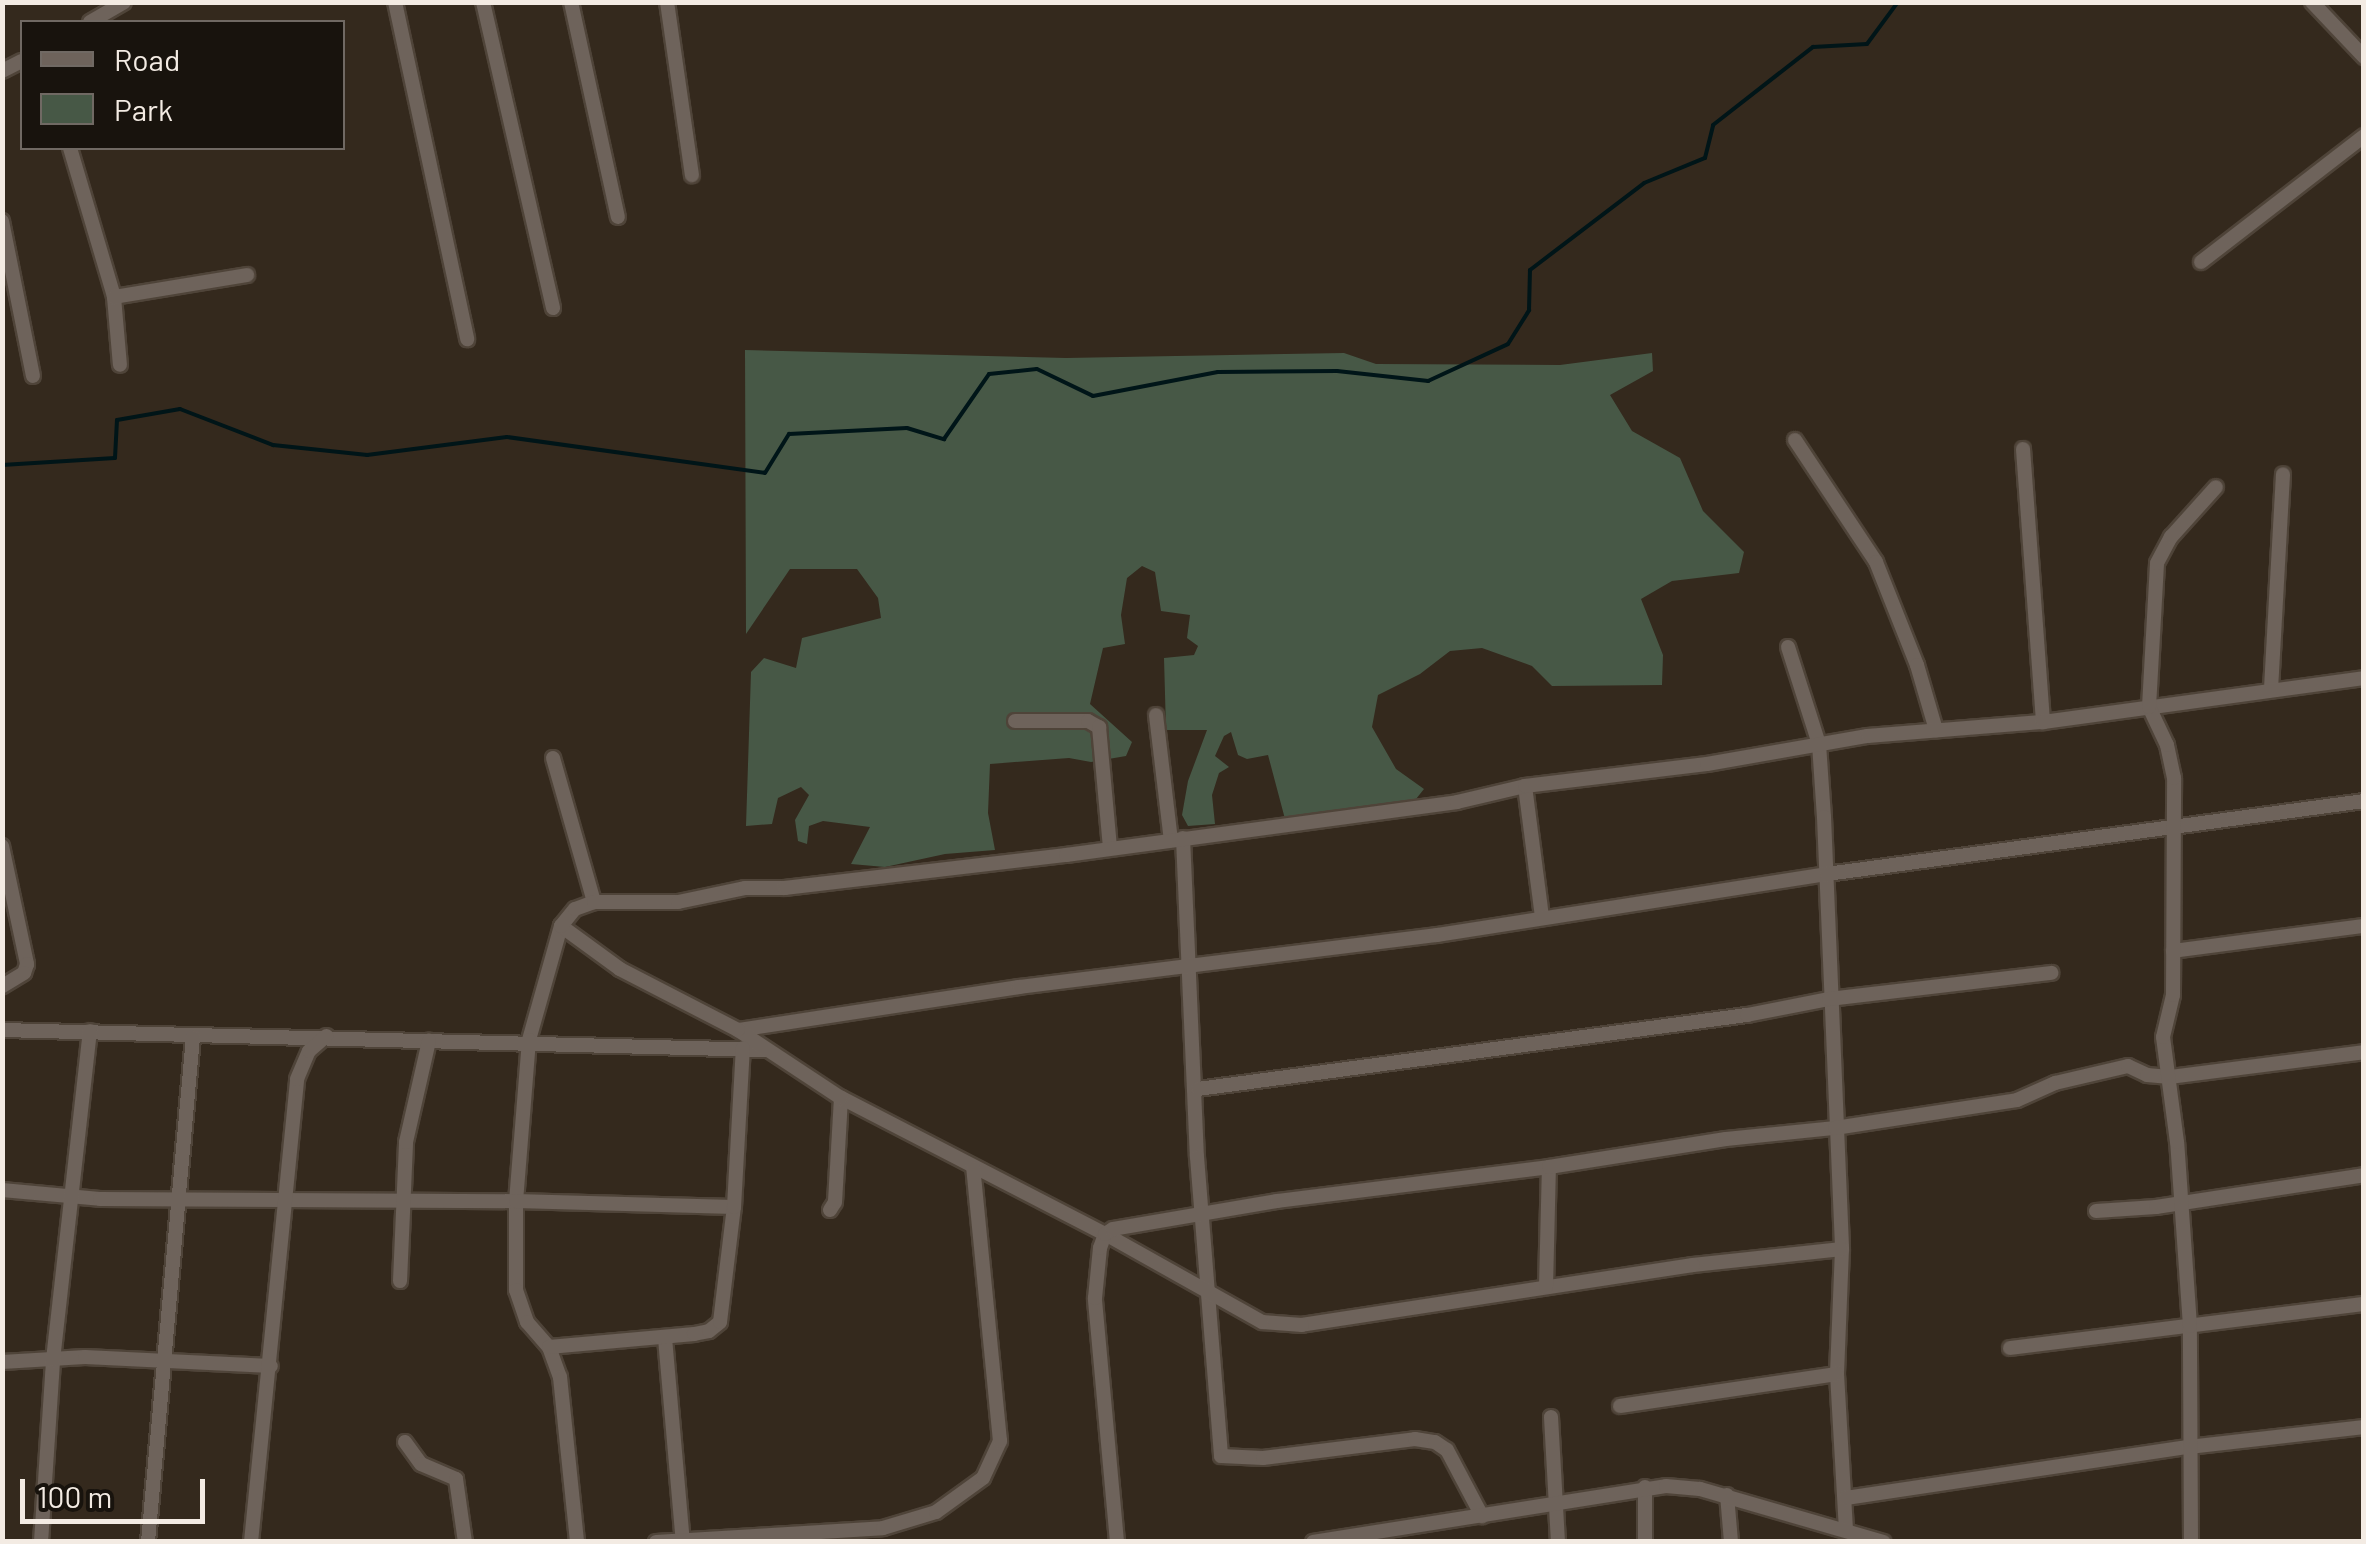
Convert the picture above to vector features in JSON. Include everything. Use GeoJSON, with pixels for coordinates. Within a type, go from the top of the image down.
{"type":"FeatureCollection","features":[{"type":"Feature","properties":{"kind":"street"},"geometry":{"type":"LineString","coordinates":[[93,20],[124,2]]}},
{"type":"Feature","properties":{"kind":"street"},"geometry":{"type":"LineString","coordinates":[[395,2],[467,339]]}},
{"type":"Feature","properties":{"kind":"street"},"geometry":{"type":"LineString","coordinates":[[483,2],[553,308]]}},
{"type":"Feature","properties":{"kind":"street"},"geometry":{"type":"LineString","coordinates":[[571,2],[618,217]]}},
{"type":"Feature","properties":{"kind":"street"},"geometry":{"type":"LineString","coordinates":[[667,2],[692,175]]}},
{"type":"Feature","properties":{"kind":"street"},"geometry":{"type":"LineString","coordinates":[[2312,2],[2364,58]]}},
{"type":"Feature","properties":{"kind":"street"},"geometry":{"type":"LineString","coordinates":[[2200,262],[2364,136]]}},
{"type":"Feature","properties":{"kind":"street"},"geometry":{"type":"LineString","coordinates":[[71,150],[114,298],[120,365]]}},
{"type":"Feature","properties":{"kind":"street"},"geometry":{"type":"LineString","coordinates":[[2,221],[33,376]]}},
{"type":"Feature","properties":{"kind":"street"},"geometry":{"type":"LineString","coordinates":[[114,298],[247,275]]}},
{"type":"Feature","properties":{"kind":"street"},"geometry":{"type":"LineString","coordinates":[[1795,440],[1876,562],[1917,666],[1936,730]]}},
{"type":"Feature","properties":{"kind":"street"},"geometry":{"type":"LineString","coordinates":[[2024,449],[2043,722]]}},
{"type":"Feature","properties":{"kind":"street"},"geometry":{"type":"LineString","coordinates":[[2271,689],[2283,474]]}},
{"type":"Feature","properties":{"kind":"street"},"geometry":{"type":"LineString","coordinates":[[2191,1542],[2190,1326],[2182,1203],[2163,1037],[2173,995],[2172,760],[2149,706],[2156,563],[2170,536],[2216,488]]}},
{"type":"Feature","properties":{"kind":"street"},"geometry":{"type":"LineString","coordinates":[[1788,647],[1819,744],[1842,1249],[1837,1374],[1846,1528]]}},
{"type":"Feature","properties":{"kind":"street"},"geometry":{"type":"LineString","coordinates":[[577,1542],[560,1377],[549,1347],[527,1322],[516,1290],[516,1201],[528,1040],[561,926],[575,908],[594,902],[678,902],[745,888],[878,878],[1457,802],[1526,786],[1707,764],[1819,744],[2043,722],[2364,678]]}},
{"type":"Feature","properties":{"kind":"street"},"geometry":{"type":"LineString","coordinates":[[1156,716],[1177,839],[1192,965],[1201,1213],[1221,1456],[1263,1458],[1415,1439],[1434,1442],[1447,1450],[1482,1516]]}},
{"type":"Feature","properties":{"kind":"street"},"geometry":{"type":"LineString","coordinates":[[1015,721],[1088,720],[1099,727],[1110,848]]}},
{"type":"Feature","properties":{"kind":"street"},"geometry":{"type":"LineString","coordinates":[[553,758],[594,902]]}},
{"type":"Feature","properties":{"kind":"street"},"geometry":{"type":"LineString","coordinates":[[1526,786],[1542,916]]}},
{"type":"Feature","properties":{"kind":"street"},"geometry":{"type":"LineString","coordinates":[[738,1030],[1827,874],[2364,802]]}},
{"type":"Feature","properties":{"kind":"street"},"geometry":{"type":"LineString","coordinates":[[2,846],[27,964],[24,973],[2,986]]}},
{"type":"Feature","properties":{"kind":"street"},"geometry":{"type":"LineString","coordinates":[[561,926],[644,984],[738,1030],[841,1098],[1104,1234],[1262,1322],[1302,1325],[1842,1249]]}},
{"type":"Feature","properties":{"kind":"street"},"geometry":{"type":"LineString","coordinates":[[2173,952],[2364,926]]}},
{"type":"Feature","properties":{"kind":"street"},"geometry":{"type":"LineString","coordinates":[[1198,1089],[1747,1015],[1830,999],[2051,973]]}},
{"type":"Feature","properties":{"kind":"street"},"geometry":{"type":"LineString","coordinates":[[2,1030],[528,1040],[768,1050]]}},
{"type":"Feature","properties":{"kind":"street"},"geometry":{"type":"LineString","coordinates":[[41,1542],[53,1360],[90,1032]]}},
{"type":"Feature","properties":{"kind":"street"},"geometry":{"type":"LineString","coordinates":[[148,1542],[193,1036]]}},
{"type":"Feature","properties":{"kind":"street"},"geometry":{"type":"LineString","coordinates":[[251,1542],[301,1064],[326,1036]]}},
{"type":"Feature","properties":{"kind":"street"},"geometry":{"type":"LineString","coordinates":[[400,1281],[406,1142],[429,1041]]}},
{"type":"Feature","properties":{"kind":"street"},"geometry":{"type":"LineString","coordinates":[[549,1347],[665,1338],[710,1331],[720,1322],[734,1207],[743,1048]]}},
{"type":"Feature","properties":{"kind":"street"},"geometry":{"type":"LineString","coordinates":[[1104,1234],[1126,1225],[1201,1213],[2017,1100],[2055,1084],[2128,1066],[2148,1075],[2170,1077],[2364,1052]]}},
{"type":"Feature","properties":{"kind":"street"},"geometry":{"type":"LineString","coordinates":[[830,1210],[835,1202],[841,1098]]}},
{"type":"Feature","properties":{"kind":"street"},"geometry":{"type":"LineString","coordinates":[[1546,1288],[1549,1167]]}},
{"type":"Feature","properties":{"kind":"street"},"geometry":{"type":"LineString","coordinates":[[656,1542],[789,1539],[883,1528],[936,1512],[971,1488],[993,1463],[1000,1441],[973,1168]]}},
{"type":"Feature","properties":{"kind":"street"},"geometry":{"type":"LineString","coordinates":[[2096,1211],[2182,1203],[2364,1174]]}},
{"type":"Feature","properties":{"kind":"street"},"geometry":{"type":"LineString","coordinates":[[2,1190],[70,1197],[734,1207]]}},
{"type":"Feature","properties":{"kind":"street"},"geometry":{"type":"LineString","coordinates":[[1104,1234],[1095,1298],[1117,1542]]}},
{"type":"Feature","properties":{"kind":"street"},"geometry":{"type":"LineString","coordinates":[[2010,1348],[2364,1304]]}},
{"type":"Feature","properties":{"kind":"street"},"geometry":{"type":"LineString","coordinates":[[665,1338],[683,1541]]}},
{"type":"Feature","properties":{"kind":"street"},"geometry":{"type":"LineString","coordinates":[[2,1362],[270,1366]]}},
{"type":"Feature","properties":{"kind":"street"},"geometry":{"type":"LineString","coordinates":[[1620,1406],[1837,1374]]}},
{"type":"Feature","properties":{"kind":"street"},"geometry":{"type":"LineString","coordinates":[[1550,1416],[1558,1542]]}},
{"type":"Feature","properties":{"kind":"street"},"geometry":{"type":"LineString","coordinates":[[1846,1498],[2189,1447],[2364,1427]]}},
{"type":"Feature","properties":{"kind":"street"},"geometry":{"type":"LineString","coordinates":[[405,1442],[422,1464],[456,1480],[465,1542]]}},
{"type":"Feature","properties":{"kind":"street"},"geometry":{"type":"LineString","coordinates":[[1313,1542],[1557,1506],[1645,1487],[1700,1489],[1825,1534],[1846,1528],[1884,1542]]}},
{"type":"Feature","properties":{"kind":"street"},"geometry":{"type":"LineString","coordinates":[[1645,1487],[1646,1542]]}},
{"type":"Feature","properties":{"kind":"street"},"geometry":{"type":"LineString","coordinates":[[1727,1496],[1731,1542]]}},
{"type":"Feature","properties":{"kind":"green space"},"geometry":{"type":"Polygon","coordinates":[[[745,350],[1066,358],[1344,353],[1376,364],[1560,365],[1652,353],[1653,371],[1610,395],[1632,431],[1680,458],[1703,511],[1744,552],[1739,573],[1672,581],[1641,599],[1663,655],[1662,685],[1552,686],[1532,666],[1482,648],[1450,651],[1420,674],[1378,695],[1372,727],[1396,769],[1424,789],[1416,799],[1285,819],[1268,755],[1247,759],[1238,755],[1231,732],[1224,736],[1215,756],[1229,767],[1219,773],[1212,795],[1215,824],[1188,826],[1182,815],[1188,781],[1207,730],[1166,730],[1164,658],[1194,655],[1198,646],[1187,638],[1190,615],[1161,611],[1155,572],[1142,566],[1127,578],[1121,615],[1125,644],[1103,648],[1090,704],[1132,742],[1126,756],[1091,762],[1069,758],[990,764],[988,813],[995,850],[945,854],[885,867],[851,864],[870,827],[823,821],[809,826],[807,844],[798,841],[795,820],[809,795],[801,787],[778,798],[772,824],[746,826],[751,672],[764,658],[796,668],[802,638],[881,618],[878,598],[857,569],[790,569],[746,634],[745,350]]]}},
{"type":"Feature","properties":{"kind":"waterway"},"geometry":{"type":"LineString","coordinates":[[2,465],[115,458],[117,420],[180,409],[273,445],[367,455],[507,437],[765,473],[789,434],[907,428],[944,439],[989,374],[1037,369],[1093,396],[1218,372],[1337,371],[1428,381],[1508,344],[1529,310],[1530,270],[1644,183],[1705,158],[1713,125],[1813,47],[1867,44],[1898,2]]}}]}
